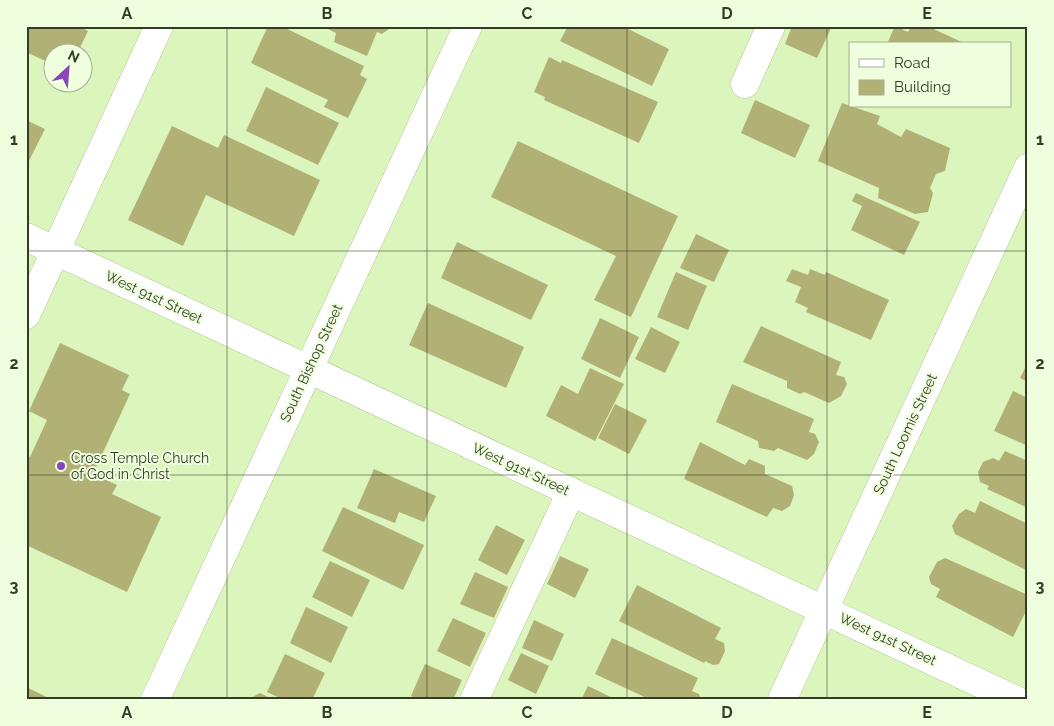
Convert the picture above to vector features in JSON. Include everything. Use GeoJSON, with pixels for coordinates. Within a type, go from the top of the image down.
{"type":"FeatureCollection","features":[{"type":"Feature","properties":{"kind":"street"},"geometry":{"type":"LineString","coordinates":[[26,315],[159,26]]}},
{"type":"Feature","properties":{"kind":"street","name":"South Bishop Street"},"geometry":{"type":"LineString","coordinates":[[155,700],[468,26]]}},
{"type":"Feature","properties":{"kind":"street"},"geometry":{"type":"LineString","coordinates":[[745,84],[771,26]]}},
{"type":"Feature","properties":{"kind":"street","name":"South Loomis Street"},"geometry":{"type":"LineString","coordinates":[[782,700],[1028,168]]}},
{"type":"Feature","properties":{"kind":"street","name":"West 91st Street"},"geometry":{"type":"LineString","coordinates":[[26,237],[1016,700]]}},
{"type":"Feature","properties":{"kind":"street"},"geometry":{"type":"LineString","coordinates":[[474,700],[571,492]]}},
{"type":"Feature","properties":{"kind":"building"},"geometry":{"type":"Polygon","coordinates":[[[26,26],[78,26],[88,31],[83,42],[42,42],[42,59],[26,52],[26,26]]]}},
{"type":"Feature","properties":{"kind":"building"},"geometry":{"type":"Polygon","coordinates":[[[268,26],[281,26],[364,66],[360,75],[367,79],[348,118],[324,107],[328,100],[251,63],[268,26]]]}},
{"type":"Feature","properties":{"kind":"building"},"geometry":{"type":"Polygon","coordinates":[[[322,26],[393,26],[382,34],[377,32],[367,56],[334,42],[336,33],[322,26]]]}},
{"type":"Feature","properties":{"kind":"building"},"geometry":{"type":"Polygon","coordinates":[[[568,26],[622,26],[669,49],[652,86],[560,41],[568,26]]]}},
{"type":"Feature","properties":{"kind":"building"},"geometry":{"type":"Polygon","coordinates":[[[792,26],[832,26],[817,58],[785,44],[792,26]]]}},
{"type":"Feature","properties":{"kind":"building"},"geometry":{"type":"Polygon","coordinates":[[[895,26],[908,32],[911,26],[927,26],[962,42],[888,42],[895,26]]]}},
{"type":"Feature","properties":{"kind":"building"},"geometry":{"type":"Polygon","coordinates":[[[549,57],[561,63],[562,60],[658,102],[639,143],[544,100],[545,97],[534,92],[549,57]]]}},
{"type":"Feature","properties":{"kind":"building"},"geometry":{"type":"Polygon","coordinates":[[[266,87],[339,123],[318,165],[246,131],[266,87]]]}},
{"type":"Feature","properties":{"kind":"building"},"geometry":{"type":"Polygon","coordinates":[[[755,100],[810,125],[795,158],[741,133],[755,100]]]}},
{"type":"Feature","properties":{"kind":"building"},"geometry":{"type":"Polygon","coordinates":[[[842,103],[849,105],[849,108],[857,108],[880,116],[877,124],[901,137],[906,129],[950,148],[945,171],[936,174],[930,188],[933,193],[928,212],[915,214],[878,198],[879,188],[818,161],[842,103]]]}},
{"type":"Feature","properties":{"kind":"building"},"geometry":{"type":"Polygon","coordinates":[[[26,120],[45,129],[26,167],[26,120]]]}},
{"type":"Feature","properties":{"kind":"building"},"geometry":{"type":"Polygon","coordinates":[[[172,126],[218,148],[224,135],[320,180],[294,236],[206,195],[183,246],[128,220],[172,126]]]}},
{"type":"Feature","properties":{"kind":"building"},"geometry":{"type":"Polygon","coordinates":[[[518,141],[678,216],[631,317],[594,300],[616,256],[491,197],[518,141]]]}},
{"type":"Feature","properties":{"kind":"building"},"geometry":{"type":"Polygon","coordinates":[[[856,193],[920,222],[904,255],[851,230],[862,206],[852,201],[856,193]]]}},
{"type":"Feature","properties":{"kind":"building"},"geometry":{"type":"Polygon","coordinates":[[[696,234],[729,250],[714,282],[680,268],[696,234]]]}},
{"type":"Feature","properties":{"kind":"building"},"geometry":{"type":"Polygon","coordinates":[[[457,242],[548,285],[531,320],[441,278],[457,242]]]}},
{"type":"Feature","properties":{"kind":"building"},"geometry":{"type":"Polygon","coordinates":[[[792,269],[808,275],[810,269],[825,275],[826,272],[889,300],[871,340],[806,312],[808,308],[795,302],[801,287],[786,281],[792,269]]]}},
{"type":"Feature","properties":{"kind":"building"},"geometry":{"type":"Polygon","coordinates":[[[676,272],[707,286],[688,330],[657,317],[676,272]]]}},
{"type":"Feature","properties":{"kind":"building"},"geometry":{"type":"Polygon","coordinates":[[[428,303],[524,347],[506,388],[409,345],[428,303]]]}},
{"type":"Feature","properties":{"kind":"building"},"geometry":{"type":"Polygon","coordinates":[[[600,318],[639,337],[620,378],[581,359],[600,318]]]}},
{"type":"Feature","properties":{"kind":"building"},"geometry":{"type":"Polygon","coordinates":[[[761,326],[841,362],[836,375],[844,377],[847,384],[841,396],[829,403],[804,392],[800,394],[787,388],[787,381],[743,362],[761,326]]]}},
{"type":"Feature","properties":{"kind":"building"},"geometry":{"type":"Polygon","coordinates":[[[651,327],[680,342],[665,373],[635,359],[651,327]]]}},
{"type":"Feature","properties":{"kind":"building","name":"Cross Temple Church of God in Christ"},"geometry":{"type":"Polygon","coordinates":[[[60,343],[129,375],[122,390],[130,394],[93,474],[117,485],[112,494],[161,517],[127,592],[26,545],[26,455],[30,457],[47,420],[29,411],[60,343]]]}},
{"type":"Feature","properties":{"kind":"building"},"geometry":{"type":"Polygon","coordinates":[[[1028,362],[1028,382],[1020,378],[1028,362]]]}},
{"type":"Feature","properties":{"kind":"building"},"geometry":{"type":"Polygon","coordinates":[[[590,368],[624,384],[595,441],[546,416],[561,385],[578,394],[590,368]]]}},
{"type":"Feature","properties":{"kind":"building"},"geometry":{"type":"Polygon","coordinates":[[[732,384],[814,419],[809,432],[815,434],[819,442],[814,454],[807,460],[778,448],[774,451],[759,448],[758,441],[716,422],[732,384]]]}},
{"type":"Feature","properties":{"kind":"building"},"geometry":{"type":"Polygon","coordinates":[[[1013,391],[1028,398],[1028,446],[994,431],[1013,391]]]}},
{"type":"Feature","properties":{"kind":"building"},"geometry":{"type":"Polygon","coordinates":[[[615,404],[647,420],[629,454],[598,438],[615,404]]]}},
{"type":"Feature","properties":{"kind":"building"},"geometry":{"type":"Polygon","coordinates":[[[700,442],[745,465],[749,459],[765,466],[765,474],[792,486],[794,495],[790,506],[782,511],[773,508],[767,517],[684,479],[700,442]]]}},
{"type":"Feature","properties":{"kind":"building"},"geometry":{"type":"Polygon","coordinates":[[[1005,451],[1028,461],[1028,508],[987,489],[989,486],[980,482],[978,472],[983,462],[993,458],[999,461],[1005,451]]]}},
{"type":"Feature","properties":{"kind":"building"},"geometry":{"type":"Polygon","coordinates":[[[374,469],[436,496],[424,522],[399,512],[395,523],[357,508],[374,469]]]}},
{"type":"Feature","properties":{"kind":"building"},"geometry":{"type":"Polygon","coordinates":[[[980,501],[1028,524],[1028,571],[955,534],[952,526],[959,514],[966,509],[975,513],[980,501]]]}},
{"type":"Feature","properties":{"kind":"building"},"geometry":{"type":"Polygon","coordinates":[[[343,507],[424,545],[403,590],[322,551],[343,507]]]}},
{"type":"Feature","properties":{"kind":"building"},"geometry":{"type":"Polygon","coordinates":[[[496,525],[525,540],[507,575],[478,560],[496,525]]]}},
{"type":"Feature","properties":{"kind":"building"},"geometry":{"type":"Polygon","coordinates":[[[560,556],[589,569],[575,598],[547,584],[560,556]]]}},
{"type":"Feature","properties":{"kind":"building"},"geometry":{"type":"Polygon","coordinates":[[[945,558],[1028,595],[1028,607],[1013,637],[936,597],[940,589],[931,584],[929,577],[937,562],[945,558]]]}},
{"type":"Feature","properties":{"kind":"building"},"geometry":{"type":"Polygon","coordinates":[[[330,561],[370,580],[352,617],[312,597],[330,561]]]}},
{"type":"Feature","properties":{"kind":"building"},"geometry":{"type":"Polygon","coordinates":[[[475,572],[508,587],[494,618],[460,604],[475,572]]]}},
{"type":"Feature","properties":{"kind":"building"},"geometry":{"type":"Polygon","coordinates":[[[637,585],[721,628],[715,639],[724,643],[725,651],[719,664],[713,665],[705,661],[704,663],[619,621],[637,585]]]}},
{"type":"Feature","properties":{"kind":"building"},"geometry":{"type":"Polygon","coordinates":[[[306,607],[348,627],[331,663],[290,643],[306,607]]]}},
{"type":"Feature","properties":{"kind":"building"},"geometry":{"type":"Polygon","coordinates":[[[453,618],[486,633],[470,667],[437,651],[453,618]]]}},
{"type":"Feature","properties":{"kind":"building"},"geometry":{"type":"Polygon","coordinates":[[[534,620],[564,634],[552,661],[522,648],[534,620]]]}},
{"type":"Feature","properties":{"kind":"building"},"geometry":{"type":"Polygon","coordinates":[[[612,638],[698,678],[692,691],[699,694],[701,700],[651,700],[595,674],[612,638]]]}},
{"type":"Feature","properties":{"kind":"building"},"geometry":{"type":"Polygon","coordinates":[[[521,653],[549,666],[536,694],[508,680],[521,653]]]}},
{"type":"Feature","properties":{"kind":"building"},"geometry":{"type":"Polygon","coordinates":[[[285,654],[325,673],[312,700],[284,700],[267,692],[285,654]]]}},
{"type":"Feature","properties":{"kind":"building"},"geometry":{"type":"Polygon","coordinates":[[[425,664],[462,680],[453,700],[421,700],[411,696],[425,664]]]}},
{"type":"Feature","properties":{"kind":"building"},"geometry":{"type":"Polygon","coordinates":[[[588,686],[617,700],[581,700],[588,686]]]}},
{"type":"Feature","properties":{"kind":"building"},"geometry":{"type":"Polygon","coordinates":[[[26,687],[53,700],[26,700],[26,687]]]}},
{"type":"Feature","properties":{"kind":"building"},"geometry":{"type":"Polygon","coordinates":[[[260,693],[274,700],[247,700],[260,693]]]}},
{"type":"Feature","properties":{"kind":"place","name":"Cross Temple Church of God in Christ"},"geometry":{"type":"Point","coordinates":[61,466]}}]}
